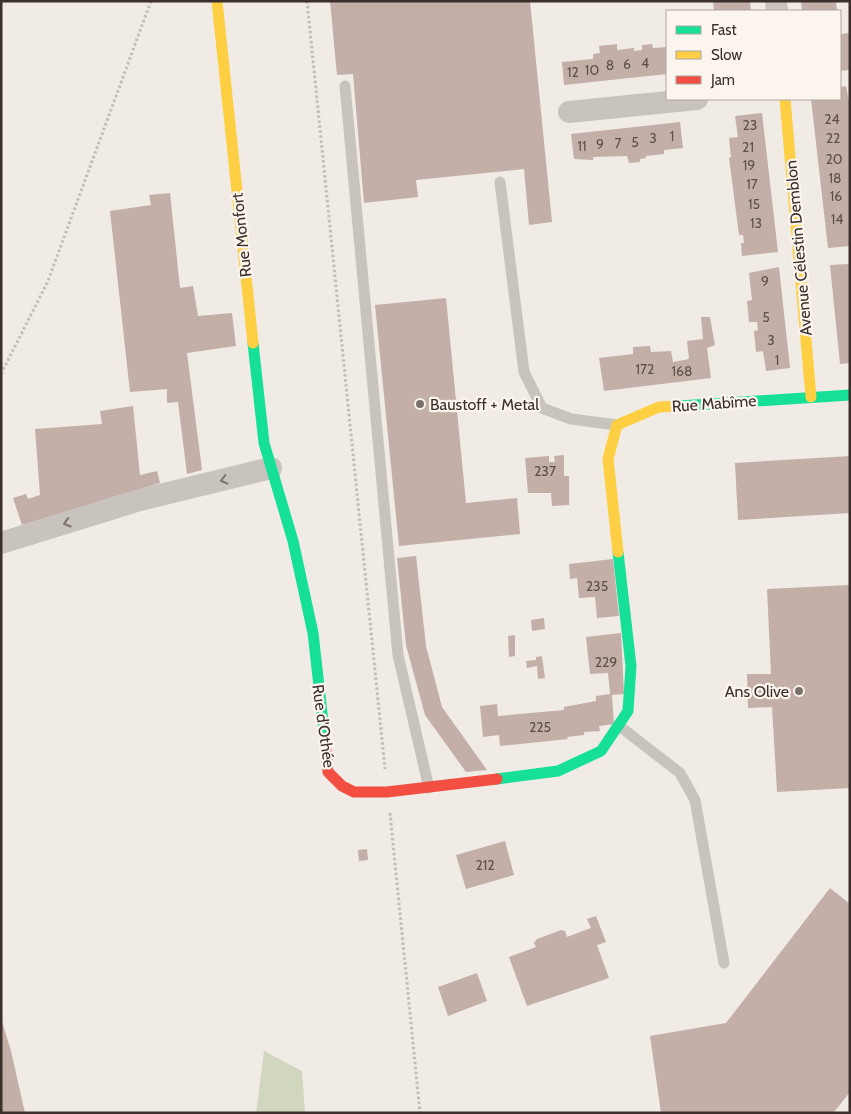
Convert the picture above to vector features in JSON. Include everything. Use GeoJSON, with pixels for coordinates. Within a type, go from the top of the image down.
{"type":"FeatureCollection","features":[{"type":"Feature","properties":{"kind":"street","name":"Rue Monfort"},"geometry":{"type":"LineString","coordinates":[[217,1],[257,393],[264,443],[271,468]]}},
{"type":"Feature","properties":{"kind":"street"},"geometry":{"type":"LineString","coordinates":[[569,112],[687,100]]}},
{"type":"Feature","properties":{"kind":"street","name":"Avenue Célestin Demblon"},"geometry":{"type":"LineString","coordinates":[[785,100],[811,398]]}},
{"type":"Feature","properties":{"kind":"street","name":"Rue Mabîme"},"geometry":{"type":"LineString","coordinates":[[617,425],[659,407],[850,395]]}},
{"type":"Feature","properties":{"kind":"street","name":"Rue d'Othée"},"geometry":{"type":"LineString","coordinates":[[271,468],[293,541],[313,633],[328,772],[342,787],[360,794],[429,788],[558,771],[601,752],[628,711],[631,666],[608,459],[617,425]]}},
{"type":"Feature","properties":{"kind":"street"},"geometry":{"type":"LineString","coordinates":[[1,543],[140,500],[271,468]]}},
{"type":"Feature","properties":{"kind":"lane"},"geometry":{"type":"LineString","coordinates":[[345,86],[398,655],[429,788]]}},
{"type":"Feature","properties":{"kind":"lane"},"geometry":{"type":"LineString","coordinates":[[500,182],[524,372],[542,408],[571,419],[617,425]]}},
{"type":"Feature","properties":{"kind":"lane"},"geometry":{"type":"LineString","coordinates":[[618,725],[680,774],[696,800],[724,963]]}},
{"type":"Feature","properties":{"kind":"path"},"geometry":{"type":"LineString","coordinates":[[1,374],[48,281],[151,1]]}},
{"type":"Feature","properties":{"kind":"path"},"geometry":{"type":"LineString","coordinates":[[307,1],[420,1113]]}},
{"type":"Feature","properties":{"kind":"green space"},"geometry":{"type":"Polygon","coordinates":[[[264,1051],[302,1071],[305,1113],[256,1113],[264,1051]]]}},
{"type":"Feature","properties":{"kind":"building"},"geometry":{"type":"Polygon","coordinates":[[[330,1],[530,1],[552,222],[529,225],[524,169],[416,180],[418,197],[364,203],[353,74],[337,75],[330,1]]]}},
{"type":"Feature","properties":{"kind":"building"},"geometry":{"type":"Polygon","coordinates":[[[713,1],[750,1],[751,10],[714,10],[713,1]]]}},
{"type":"Feature","properties":{"kind":"building"},"geometry":{"type":"Polygon","coordinates":[[[801,1],[836,1],[837,10],[802,10],[801,1]]]}},
{"type":"Feature","properties":{"kind":"building"},"geometry":{"type":"Polygon","coordinates":[[[849,33],[850,70],[841,71],[841,34],[849,33]]]}},
{"type":"Feature","properties":{"kind":"building"},"geometry":{"type":"Polygon","coordinates":[[[617,44],[617,50],[634,48],[634,51],[642,50],[642,45],[652,44],[653,48],[666,47],[666,74],[564,85],[562,62],[593,59],[593,54],[600,53],[599,46],[617,44]]]}},
{"type":"Feature","properties":{"kind":"building"},"geometry":{"type":"Polygon","coordinates":[[[846,86],[850,107],[850,246],[828,248],[811,100],[841,100],[841,87],[846,86]]]}},
{"type":"Feature","properties":{"kind":"building"},"geometry":{"type":"Polygon","coordinates":[[[762,113],[778,252],[742,256],[741,243],[744,243],[743,235],[739,235],[729,158],[731,157],[729,138],[738,137],[735,116],[762,113]]]}},
{"type":"Feature","properties":{"kind":"building"},"geometry":{"type":"Polygon","coordinates":[[[680,122],[683,148],[664,150],[664,154],[646,156],[646,158],[640,159],[640,162],[629,163],[627,156],[593,157],[593,160],[574,159],[571,134],[680,122]]]}},
{"type":"Feature","properties":{"kind":"building"},"geometry":{"type":"Polygon","coordinates":[[[170,193],[180,288],[193,286],[198,316],[232,313],[236,346],[187,353],[202,470],[187,474],[178,402],[167,403],[167,389],[130,392],[110,211],[151,205],[149,195],[170,193]]]}},
{"type":"Feature","properties":{"kind":"building"},"geometry":{"type":"Polygon","coordinates":[[[850,264],[850,363],[840,364],[830,265],[850,264]]]}},
{"type":"Feature","properties":{"kind":"building"},"geometry":{"type":"Polygon","coordinates":[[[779,267],[790,368],[766,371],[763,351],[756,352],[754,331],[758,330],[757,322],[749,322],[747,301],[752,300],[749,273],[779,267]]]}},
{"type":"Feature","properties":{"kind":"building","name":"Baustoff + Metal"},"geometry":{"type":"Polygon","coordinates":[[[446,298],[466,503],[517,498],[520,534],[399,546],[375,305],[446,298]]]}},
{"type":"Feature","properties":{"kind":"building"},"geometry":{"type":"Polygon","coordinates":[[[701,317],[710,317],[715,345],[707,348],[711,378],[604,391],[599,358],[633,354],[633,347],[650,346],[651,352],[671,351],[673,362],[689,359],[687,341],[703,339],[701,317]]]}},
{"type":"Feature","properties":{"kind":"building"},"geometry":{"type":"Polygon","coordinates":[[[133,406],[140,475],[157,471],[160,483],[22,525],[13,498],[26,494],[28,499],[40,495],[35,429],[102,424],[100,411],[133,406]]]}},
{"type":"Feature","properties":{"kind":"building"},"geometry":{"type":"Polygon","coordinates":[[[564,455],[564,476],[569,476],[569,505],[552,506],[551,493],[528,493],[525,458],[549,456],[549,462],[555,462],[554,456],[564,455]]]}},
{"type":"Feature","properties":{"kind":"building"},"geometry":{"type":"Polygon","coordinates":[[[850,456],[850,513],[738,520],[735,463],[850,456]]]}},
{"type":"Feature","properties":{"kind":"building"},"geometry":{"type":"Polygon","coordinates":[[[416,556],[426,646],[442,707],[487,770],[466,772],[425,715],[406,645],[397,558],[416,556]]]}},
{"type":"Feature","properties":{"kind":"building"},"geometry":{"type":"Polygon","coordinates":[[[613,559],[619,616],[597,618],[595,597],[579,598],[577,578],[570,579],[569,564],[613,559]]]}},
{"type":"Feature","properties":{"kind":"building","name":"Ans Olive"},"geometry":{"type":"Polygon","coordinates":[[[850,585],[850,788],[777,792],[772,707],[748,708],[747,674],[771,674],[767,589],[850,585]]]}},
{"type":"Feature","properties":{"kind":"building"},"geometry":{"type":"Polygon","coordinates":[[[544,618],[545,629],[532,631],[531,620],[544,618]]]}},
{"type":"Feature","properties":{"kind":"building"},"geometry":{"type":"Polygon","coordinates":[[[621,633],[624,694],[612,695],[614,724],[599,726],[600,731],[584,732],[584,735],[567,737],[568,739],[500,746],[499,735],[483,737],[480,706],[497,704],[498,716],[564,710],[564,707],[596,701],[596,696],[610,694],[608,673],[590,674],[586,637],[621,633]]]}},
{"type":"Feature","properties":{"kind":"building"},"geometry":{"type":"Polygon","coordinates":[[[515,635],[515,656],[509,657],[508,636],[515,635]]]}},
{"type":"Feature","properties":{"kind":"building"},"geometry":{"type":"Polygon","coordinates":[[[542,656],[545,678],[538,679],[537,666],[527,668],[526,661],[536,660],[536,657],[542,656]]]}},
{"type":"Feature","properties":{"kind":"building"},"geometry":{"type":"Polygon","coordinates":[[[505,841],[514,875],[466,889],[456,855],[505,841]]]}},
{"type":"Feature","properties":{"kind":"building"},"geometry":{"type":"Polygon","coordinates":[[[367,849],[368,860],[359,861],[358,850],[367,849]]]}},
{"type":"Feature","properties":{"kind":"building"},"geometry":{"type":"Polygon","coordinates":[[[830,888],[850,904],[850,1092],[834,1112],[826,1113],[661,1113],[650,1036],[726,1023],[830,888]]]}},
{"type":"Feature","properties":{"kind":"building"},"geometry":{"type":"Polygon","coordinates":[[[596,916],[606,942],[597,945],[609,978],[527,1006],[509,957],[536,947],[534,943],[537,939],[561,930],[565,931],[567,937],[591,928],[587,919],[596,916]]]}},
{"type":"Feature","properties":{"kind":"building"},"geometry":{"type":"Polygon","coordinates":[[[477,973],[487,1001],[448,1016],[438,987],[477,973]]]}},
{"type":"Feature","properties":{"kind":"building"},"geometry":{"type":"Polygon","coordinates":[[[1,1018],[11,1051],[25,1113],[1,1113],[1,1018]]]}},
{"type":"Feature","properties":{"kind":"traffic: fast"},"geometry":{"type":"LineString","coordinates":[[253,343],[264,443],[293,541],[313,633],[325,740]]}},
{"type":"Feature","properties":{"kind":"traffic: fast"},"geometry":{"type":"LineString","coordinates":[[679,406],[850,395]]}},
{"type":"Feature","properties":{"kind":"traffic: fast"},"geometry":{"type":"LineString","coordinates":[[497,779],[558,771],[601,751],[628,711],[631,666],[618,552]]}},
{"type":"Feature","properties":{"kind":"traffic: slow"},"geometry":{"type":"LineString","coordinates":[[217,1],[253,343]]}},
{"type":"Feature","properties":{"kind":"traffic: slow"},"geometry":{"type":"LineString","coordinates":[[785,100],[811,397]]}},
{"type":"Feature","properties":{"kind":"traffic: slow"},"geometry":{"type":"LineString","coordinates":[[618,552],[608,459],[617,425],[659,407],[679,406]]}},
{"type":"Feature","properties":{"kind":"traffic: jam"},"geometry":{"type":"LineString","coordinates":[[325,740],[328,772],[342,786],[354,792],[387,792],[497,779]]}},
{"type":"Feature","properties":{"kind":"place","name":"Baustoff + Metal"},"geometry":{"type":"Point","coordinates":[420,404]}},
{"type":"Feature","properties":{"kind":"place","name":"Ans Olive"},"geometry":{"type":"Point","coordinates":[799,691]}}]}
